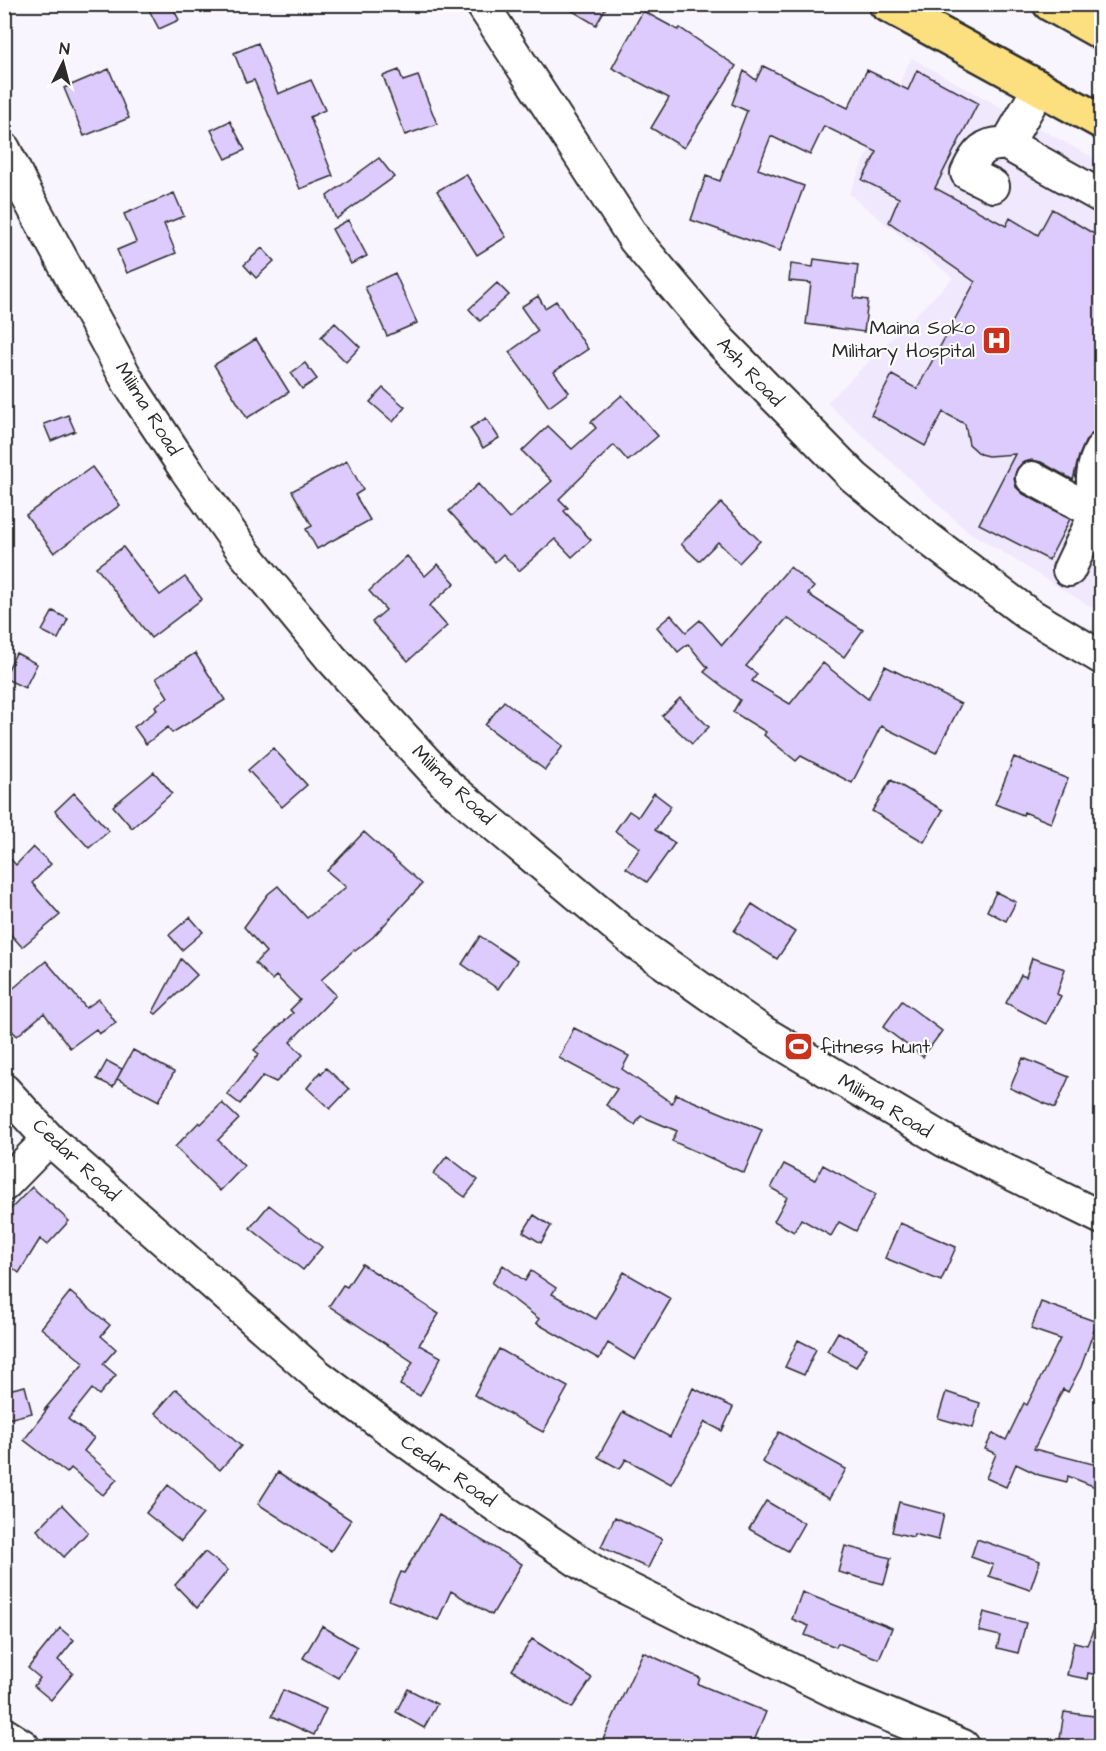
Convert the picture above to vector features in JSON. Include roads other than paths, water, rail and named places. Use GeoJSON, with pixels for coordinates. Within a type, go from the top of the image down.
{"type":"FeatureCollection","features":[{"type":"Feature","properties":{"kind":"main road"},"geometry":{"type":"LineString","coordinates":[[886,4],[1101,122]]}},
{"type":"Feature","properties":{"kind":"main road"},"geometry":{"type":"LineString","coordinates":[[1050,4],[1101,33]]}},
{"type":"Feature","properties":{"kind":"street","name":"Ash Road"},"geometry":{"type":"LineString","coordinates":[[482,4],[635,240],[722,343],[854,477],[930,540],[1027,613],[1101,658]]}},
{"type":"Feature","properties":{"kind":"street"},"geometry":{"type":"LineString","coordinates":[[1007,144],[1040,88]]}},
{"type":"Feature","properties":{"kind":"street"},"geometry":{"type":"LineString","coordinates":[[993,186],[967,173],[980,150],[994,143],[1007,144],[1101,196]]}},
{"type":"Feature","properties":{"kind":"street","name":"Milima Road"},"geometry":{"type":"LineString","coordinates":[[4,149],[130,385],[191,477],[246,555],[317,641],[448,786],[636,943],[764,1033],[945,1141],[1101,1218]]}},
{"type":"Feature","properties":{"kind":"street"},"geometry":{"type":"LineString","coordinates":[[1070,570],[1099,509],[1091,479],[1101,448]]}},
{"type":"Feature","properties":{"kind":"street"},"geometry":{"type":"LineString","coordinates":[[1032,478],[1099,509]]}},
{"type":"Feature","properties":{"kind":"street","name":"Cedar Road"},"geometry":{"type":"LineString","coordinates":[[4,1090],[49,1139],[317,1375],[407,1442],[596,1573],[852,1700],[963,1746]]}},
{"type":"Feature","properties":{"kind":"street"},"geometry":{"type":"LineString","coordinates":[[4,1185],[49,1139]]}},
{"type":"Feature","properties":{"kind":"street"},"geometry":{"type":"LineString","coordinates":[[4,1734],[22,1746]]}},
{"type":"Feature","properties":{"kind":"place","name":"Maina Soko Military Hospital"},"geometry":{"type":"Point","coordinates":[996,340]}},
{"type":"Feature","properties":{"kind":"place","name":"fitness hunt"},"geometry":{"type":"Point","coordinates":[799,1047]}}]}
